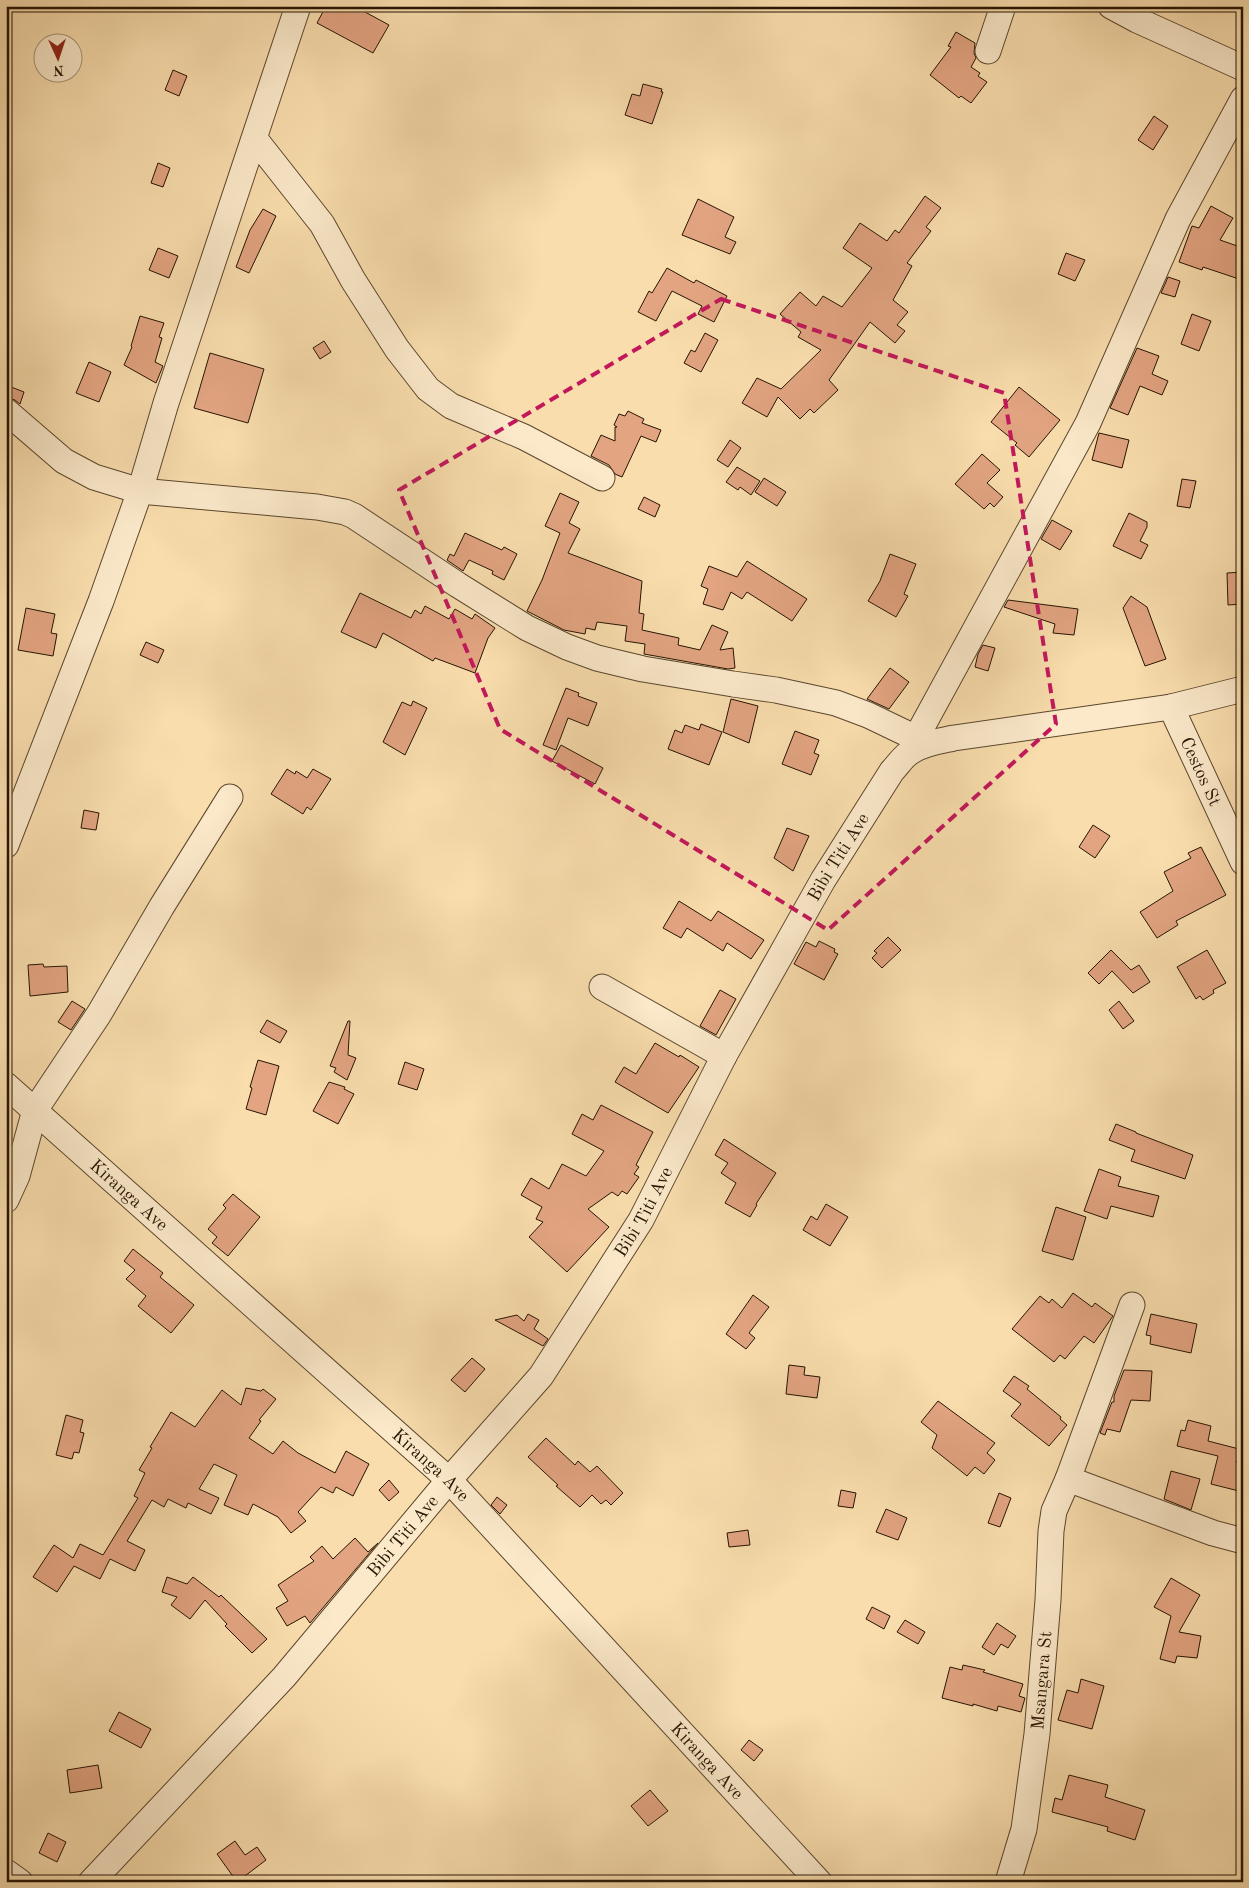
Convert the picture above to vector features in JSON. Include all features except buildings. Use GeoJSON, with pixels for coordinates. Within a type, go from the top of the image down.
{"type":"FeatureCollection","features":[{"type":"Feature","properties":{"kind":"street"},"geometry":{"type":"LineString","coordinates":[[6,845],[100,601],[140,491],[166,403],[298,6]]}},
{"type":"Feature","properties":{"kind":"street"},"geometry":{"type":"LineString","coordinates":[[988,51],[1003,6]]}},
{"type":"Feature","properties":{"kind":"street"},"geometry":{"type":"LineString","coordinates":[[1111,6],[1137,20],[1243,68]]}},
{"type":"Feature","properties":{"kind":"street"},"geometry":{"type":"LineString","coordinates":[[6,410],[64,461],[94,477],[140,491],[307,506],[345,512],[458,586],[527,628],[566,646],[596,658],[643,669],[776,690],[836,703],[868,714],[913,744],[1088,423],[1178,219],[1243,99]]}},
{"type":"Feature","properties":{"kind":"street"},"geometry":{"type":"LineString","coordinates":[[255,139],[322,224],[353,280],[397,349],[428,389],[451,406],[524,437],[602,478]]}},
{"type":"Feature","properties":{"kind":"street","name":"Bibi Titi Ave"},"geometry":{"type":"LineString","coordinates":[[91,1882],[284,1677],[450,1480],[541,1376],[640,1220],[724,1056],[822,880],[892,771],[913,744],[1171,708],[1243,689]]}},
{"type":"Feature","properties":{"kind":"street","name":"Cestos St"},"geometry":{"type":"LineString","coordinates":[[1171,708],[1243,862]]}},
{"type":"Feature","properties":{"kind":"street"},"geometry":{"type":"LineString","coordinates":[[6,1200],[17,1176],[35,1110],[99,1014],[162,906],[230,797]]}},
{"type":"Feature","properties":{"kind":"street"},"geometry":{"type":"LineString","coordinates":[[602,987],[724,1056]]}},
{"type":"Feature","properties":{"kind":"street","name":"Kiranga Ave"},"geometry":{"type":"LineString","coordinates":[[6,1085],[450,1480],[819,1882]]}},
{"type":"Feature","properties":{"kind":"street","name":"Msangara St"},"geometry":{"type":"LineString","coordinates":[[1008,1882],[1024,1829],[1038,1734],[1048,1600],[1050,1531],[1054,1511],[1068,1479],[1132,1305]]}},
{"type":"Feature","properties":{"kind":"street"},"geometry":{"type":"LineString","coordinates":[[1068,1479],[1213,1533],[1243,1541]]}},
{"type":"Feature","properties":{"kind":"street"},"geometry":{"type":"LineString","coordinates":[[6,1872],[20,1882]]}},
{"type":"Feature","properties":{"kind":"highlighted area"},"geometry":{"type":"Polygon","coordinates":[[[721,299],[1004,393],[1056,724],[828,930],[500,729],[399,490],[721,299]]]}}]}
